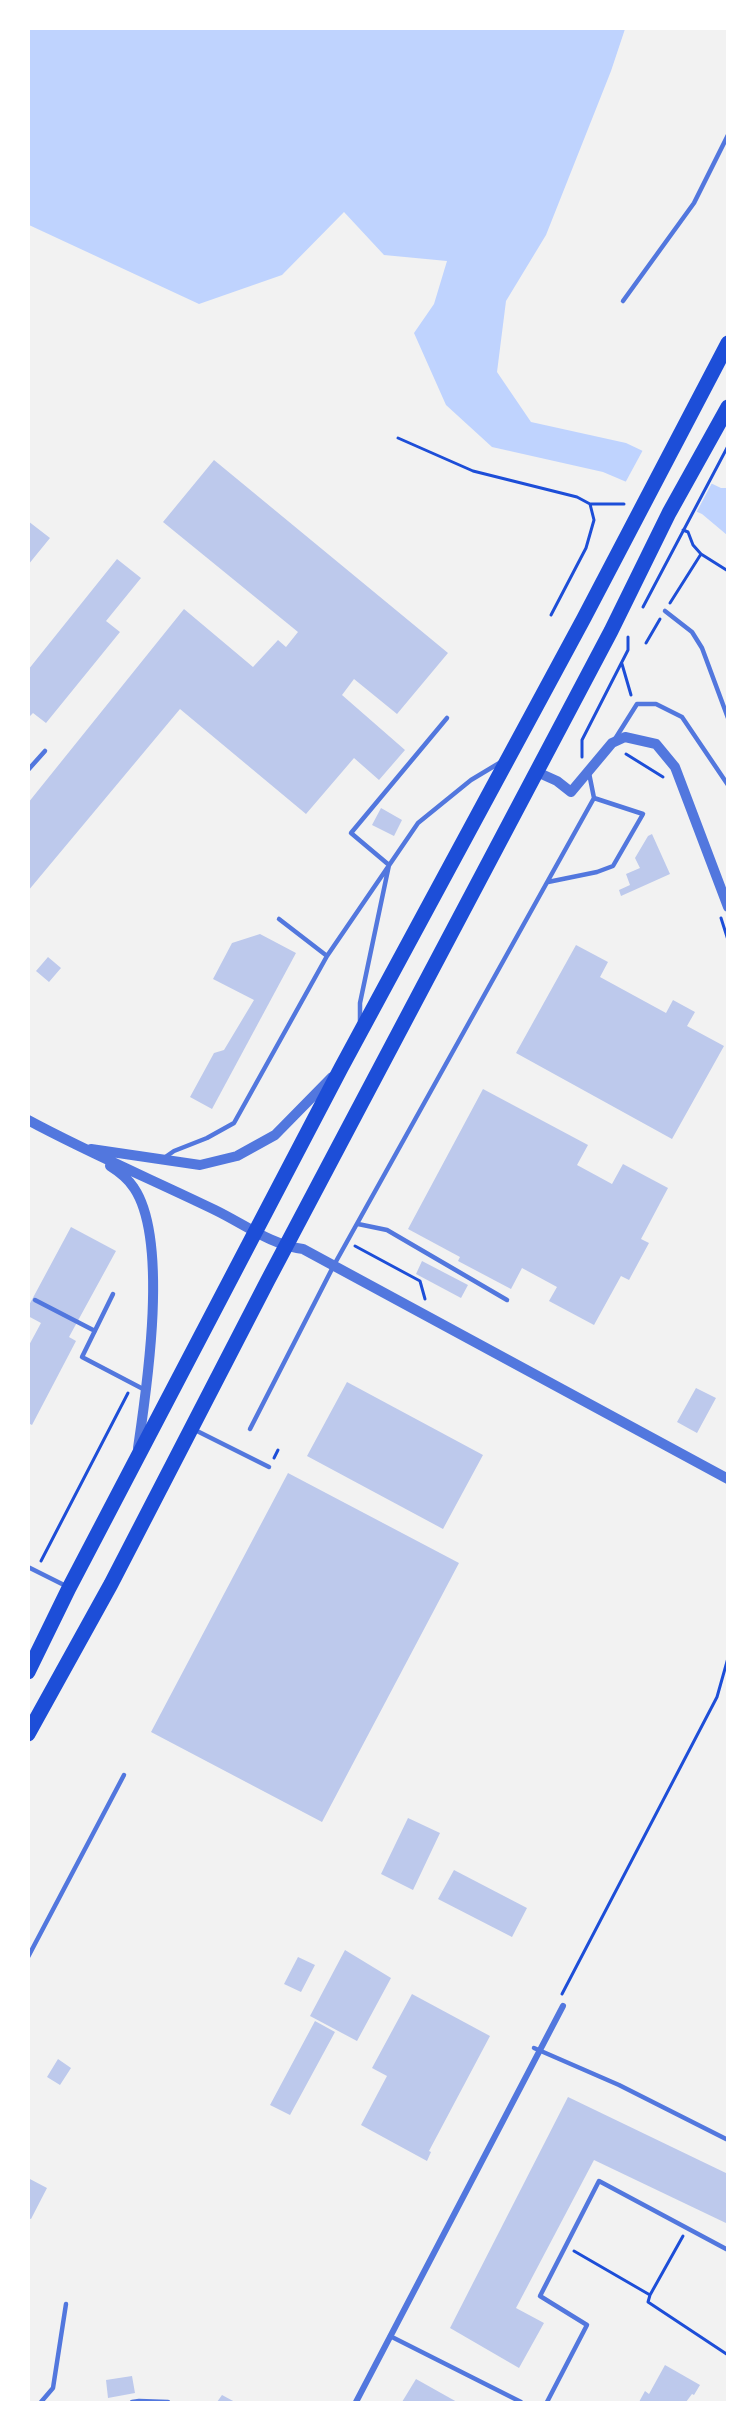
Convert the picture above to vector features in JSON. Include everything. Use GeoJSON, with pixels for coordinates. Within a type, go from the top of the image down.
{"type":"FeatureCollection","features":[{"type":"Feature","properties":{"kind":"main road"},"geometry":{"type":"LineString","coordinates":[[28,1672],[69,1588],[255,1231],[584,618],[728,343]]}},
{"type":"Feature","properties":{"kind":"main road"},"geometry":{"type":"LineString","coordinates":[[28,1734],[103,1599],[611,631],[669,513],[728,407]]}},
{"type":"Feature","properties":{"kind":"street"},"geometry":{"type":"LineString","coordinates":[[537,772],[571,792],[625,737],[656,744],[675,767],[723,909]]}},
{"type":"Feature","properties":{"kind":"street"},"geometry":{"type":"LineString","coordinates":[[79,1148],[164,1158],[200,1165],[237,1156],[275,1135],[341,1068]]}},
{"type":"Feature","properties":{"kind":"street"},"geometry":{"type":"LineString","coordinates":[[28,1120],[115,1169],[134,1188],[146,1216],[152,1266],[152,1314],[146,1391],[136,1460]]}},
{"type":"Feature","properties":{"kind":"street"},"geometry":{"type":"LineString","coordinates":[[79,1148],[218,1211],[286,1247],[303,1249],[728,1479]]}},
{"type":"Feature","properties":{"kind":"street"},"geometry":{"type":"LineString","coordinates":[[356,2403],[537,2049],[563,2006]]}},
{"type":"Feature","properties":{"kind":"lane"},"geometry":{"type":"LineString","coordinates":[[623,302],[694,203],[728,135]]}},
{"type":"Feature","properties":{"kind":"lane"},"geometry":{"type":"LineString","coordinates":[[665,611],[692,632],[702,648],[728,718]]}},
{"type":"Feature","properties":{"kind":"lane"},"geometry":{"type":"LineString","coordinates":[[616,748],[638,704],[656,704],[682,717],[728,785]]}},
{"type":"Feature","properties":{"kind":"lane"},"geometry":{"type":"LineString","coordinates":[[388,865],[351,833],[447,718]]}},
{"type":"Feature","properties":{"kind":"lane"},"geometry":{"type":"LineString","coordinates":[[28,770],[45,751]]}},
{"type":"Feature","properties":{"kind":"lane"},"geometry":{"type":"LineString","coordinates":[[164,1158],[174,1150],[207,1138],[234,1123],[327,956],[418,823],[471,780],[509,758]]}},
{"type":"Feature","properties":{"kind":"lane"},"geometry":{"type":"LineString","coordinates":[[250,1429],[334,1265],[594,798],[589,773]]}},
{"type":"Feature","properties":{"kind":"lane"},"geometry":{"type":"LineString","coordinates":[[548,882],[597,872],[613,866],[643,814],[594,798]]}},
{"type":"Feature","properties":{"kind":"lane"},"geometry":{"type":"LineString","coordinates":[[360,1033],[360,1003],[388,865]]}},
{"type":"Feature","properties":{"kind":"lane"},"geometry":{"type":"LineString","coordinates":[[279,919],[327,956]]}},
{"type":"Feature","properties":{"kind":"lane"},"geometry":{"type":"LineString","coordinates":[[358,1224],[387,1230],[507,1300]]}},
{"type":"Feature","properties":{"kind":"lane"},"geometry":{"type":"LineString","coordinates":[[113,1294],[82,1356],[146,1391]]}},
{"type":"Feature","properties":{"kind":"lane"},"geometry":{"type":"LineString","coordinates":[[35,1300],[95,1331]]}},
{"type":"Feature","properties":{"kind":"lane"},"geometry":{"type":"LineString","coordinates":[[192,1428],[269,1467]]}},
{"type":"Feature","properties":{"kind":"lane"},"geometry":{"type":"LineString","coordinates":[[28,1568],[69,1588]]}},
{"type":"Feature","properties":{"kind":"lane"},"geometry":{"type":"LineString","coordinates":[[28,1957],[124,1775]]}},
{"type":"Feature","properties":{"kind":"lane"},"geometry":{"type":"LineString","coordinates":[[537,2049],[619,2085],[728,2140]]}},
{"type":"Feature","properties":{"kind":"lane"},"geometry":{"type":"LineString","coordinates":[[547,2403],[586,2325],[540,2296],[599,2181],[728,2250]]}},
{"type":"Feature","properties":{"kind":"lane"},"geometry":{"type":"LineString","coordinates":[[41,2403],[53,2388],[66,2304]]}},
{"type":"Feature","properties":{"kind":"lane"},"geometry":{"type":"LineString","coordinates":[[390,2336],[521,2403]]}},
{"type":"Feature","properties":{"kind":"lane"},"geometry":{"type":"LineString","coordinates":[[132,2403],[139,2401],[168,2403]]}},
{"type":"Feature","properties":{"kind":"path"},"geometry":{"type":"LineString","coordinates":[[398,438],[473,471],[577,497],[590,504],[594,520],[586,548],[551,615]]}},
{"type":"Feature","properties":{"kind":"path"},"geometry":{"type":"LineString","coordinates":[[643,607],[728,446]]}},
{"type":"Feature","properties":{"kind":"path"},"geometry":{"type":"LineString","coordinates":[[646,643],[701,554],[728,571]]}},
{"type":"Feature","properties":{"kind":"path"},"geometry":{"type":"LineString","coordinates":[[589,773],[584,768],[582,740],[628,650],[627,639],[632,628]]}},
{"type":"Feature","properties":{"kind":"path"},"geometry":{"type":"LineString","coordinates":[[621,662],[631,694],[638,704]]}},
{"type":"Feature","properties":{"kind":"path"},"geometry":{"type":"LineString","coordinates":[[616,748],[667,781]]}},
{"type":"Feature","properties":{"kind":"path"},"geometry":{"type":"LineString","coordinates":[[723,909],[728,940]]}},
{"type":"Feature","properties":{"kind":"path"},"geometry":{"type":"LineString","coordinates":[[348,1242],[420,1281],[426,1302]]}},
{"type":"Feature","properties":{"kind":"path"},"geometry":{"type":"LineString","coordinates":[[36,1571],[133,1384]]}},
{"type":"Feature","properties":{"kind":"path"},"geometry":{"type":"LineString","coordinates":[[273,1459],[278,1450]]}},
{"type":"Feature","properties":{"kind":"path"},"geometry":{"type":"LineString","coordinates":[[687,2229],[648,2302],[728,2355]]}},
{"type":"Feature","properties":{"kind":"path"},"geometry":{"type":"LineString","coordinates":[[565,2246],[650,2295]]}},
{"type":"Feature","properties":{"kind":"water"},"geometry":{"type":"Polygon","coordinates":[[[29,29],[625,29],[611,71],[546,235],[506,301],[497,372],[531,422],[626,443],[721,488],[727,488],[727,535],[702,514],[603,472],[492,447],[446,405],[414,333],[434,304],[447,261],[384,255],[344,212],[282,275],[199,304],[29,225],[29,29]]]}},
{"type":"Feature","properties":{"kind":"pier"},"geometry":{"type":"Polygon","coordinates":[[[644,448],[713,481],[695,515],[624,485],[644,448]]]}},
{"type":"Feature","properties":{"kind":"building"},"geometry":{"type":"Polygon","coordinates":[[[214,460],[448,653],[397,714],[354,679],[342,695],[405,750],[379,780],[354,758],[306,814],[180,709],[28,891],[28,803],[184,609],[253,667],[278,640],[286,647],[298,632],[163,522],[214,460]]]}},
{"type":"Feature","properties":{"kind":"building"},"geometry":{"type":"Polygon","coordinates":[[[28,521],[50,538],[28,565],[28,521]]]}},
{"type":"Feature","properties":{"kind":"building"},"geometry":{"type":"Polygon","coordinates":[[[117,559],[141,578],[106,621],[120,632],[46,723],[33,713],[28,718],[28,670],[117,559]]]}},
{"type":"Feature","properties":{"kind":"building"},"geometry":{"type":"Polygon","coordinates":[[[381,808],[402,820],[394,836],[372,825],[381,808]]]}},
{"type":"Feature","properties":{"kind":"building"},"geometry":{"type":"Polygon","coordinates":[[[652,834],[670,874],[621,896],[619,890],[630,885],[626,874],[640,868],[635,858],[648,836],[652,834]]]}},
{"type":"Feature","properties":{"kind":"building"},"geometry":{"type":"Polygon","coordinates":[[[260,934],[296,953],[212,1109],[190,1097],[214,1053],[224,1050],[254,1000],[213,979],[232,943],[260,934]]]}},
{"type":"Feature","properties":{"kind":"building"},"geometry":{"type":"Polygon","coordinates":[[[576,945],[608,962],[600,977],[666,1013],[673,1000],[695,1012],[687,1026],[724,1046],[672,1139],[516,1053],[576,945]]]}},
{"type":"Feature","properties":{"kind":"building"},"geometry":{"type":"Polygon","coordinates":[[[48,957],[61,968],[49,982],[36,971],[48,957]]]}},
{"type":"Feature","properties":{"kind":"building"},"geometry":{"type":"Polygon","coordinates":[[[483,1089],[588,1145],[577,1165],[612,1184],[623,1164],[668,1188],[641,1239],[649,1243],[629,1280],[621,1276],[594,1325],[549,1301],[557,1287],[522,1268],[511,1289],[458,1261],[460,1257],[408,1229],[483,1089]]]}},
{"type":"Feature","properties":{"kind":"building"},"geometry":{"type":"Polygon","coordinates":[[[71,1227],[116,1251],[69,1337],[76,1341],[32,1425],[28,1423],[28,1347],[41,1323],[28,1316],[28,1307],[71,1227]]]}},
{"type":"Feature","properties":{"kind":"building"},"geometry":{"type":"Polygon","coordinates":[[[422,1261],[468,1285],[461,1298],[416,1274],[422,1261]]]}},
{"type":"Feature","properties":{"kind":"building"},"geometry":{"type":"Polygon","coordinates":[[[347,1382],[483,1455],[443,1529],[307,1456],[347,1382]]]}},
{"type":"Feature","properties":{"kind":"building"},"geometry":{"type":"Polygon","coordinates":[[[696,1388],[716,1398],[697,1433],[677,1422],[696,1388]]]}},
{"type":"Feature","properties":{"kind":"building"},"geometry":{"type":"Polygon","coordinates":[[[288,1473],[459,1563],[322,1822],[151,1732],[288,1473]]]}},
{"type":"Feature","properties":{"kind":"building"},"geometry":{"type":"Polygon","coordinates":[[[408,1818],[440,1833],[413,1890],[381,1874],[408,1818]]]}},
{"type":"Feature","properties":{"kind":"building"},"geometry":{"type":"Polygon","coordinates":[[[454,1870],[527,1908],[512,1937],[438,1899],[454,1870]]]}},
{"type":"Feature","properties":{"kind":"building"},"geometry":{"type":"Polygon","coordinates":[[[345,1950],[391,1978],[357,2041],[310,2016],[345,1950]]]}},
{"type":"Feature","properties":{"kind":"building"},"geometry":{"type":"Polygon","coordinates":[[[298,1957],[315,1965],[301,1992],[284,1984],[298,1957]]]}},
{"type":"Feature","properties":{"kind":"building"},"geometry":{"type":"Polygon","coordinates":[[[412,1994],[490,2036],[429,2151],[431,2152],[427,2161],[361,2125],[387,2076],[372,2068],[412,1994]]]}},
{"type":"Feature","properties":{"kind":"building"},"geometry":{"type":"Polygon","coordinates":[[[315,2021],[335,2032],[290,2115],[270,2105],[315,2021]]]}},
{"type":"Feature","properties":{"kind":"building"},"geometry":{"type":"Polygon","coordinates":[[[58,2059],[71,2068],[60,2085],[47,2077],[58,2059]]]}},
{"type":"Feature","properties":{"kind":"building"},"geometry":{"type":"Polygon","coordinates":[[[568,2097],[728,2174],[728,2224],[594,2160],[516,2308],[544,2323],[519,2368],[450,2328],[568,2097]]]}},
{"type":"Feature","properties":{"kind":"building"},"geometry":{"type":"Polygon","coordinates":[[[28,2178],[47,2188],[31,2219],[28,2218],[28,2178]]]}},
{"type":"Feature","properties":{"kind":"building"},"geometry":{"type":"Polygon","coordinates":[[[665,2365],[700,2385],[694,2395],[692,2394],[686,2402],[639,2402],[645,2391],[649,2394],[665,2365]]]}},
{"type":"Feature","properties":{"kind":"building"},"geometry":{"type":"Polygon","coordinates":[[[132,2376],[135,2393],[108,2398],[106,2380],[132,2376]]]}},
{"type":"Feature","properties":{"kind":"building"},"geometry":{"type":"Polygon","coordinates":[[[416,2379],[457,2402],[402,2402],[416,2379]]]}},
{"type":"Feature","properties":{"kind":"building"},"geometry":{"type":"Polygon","coordinates":[[[222,2395],[235,2402],[217,2402],[222,2395]]]}}]}
